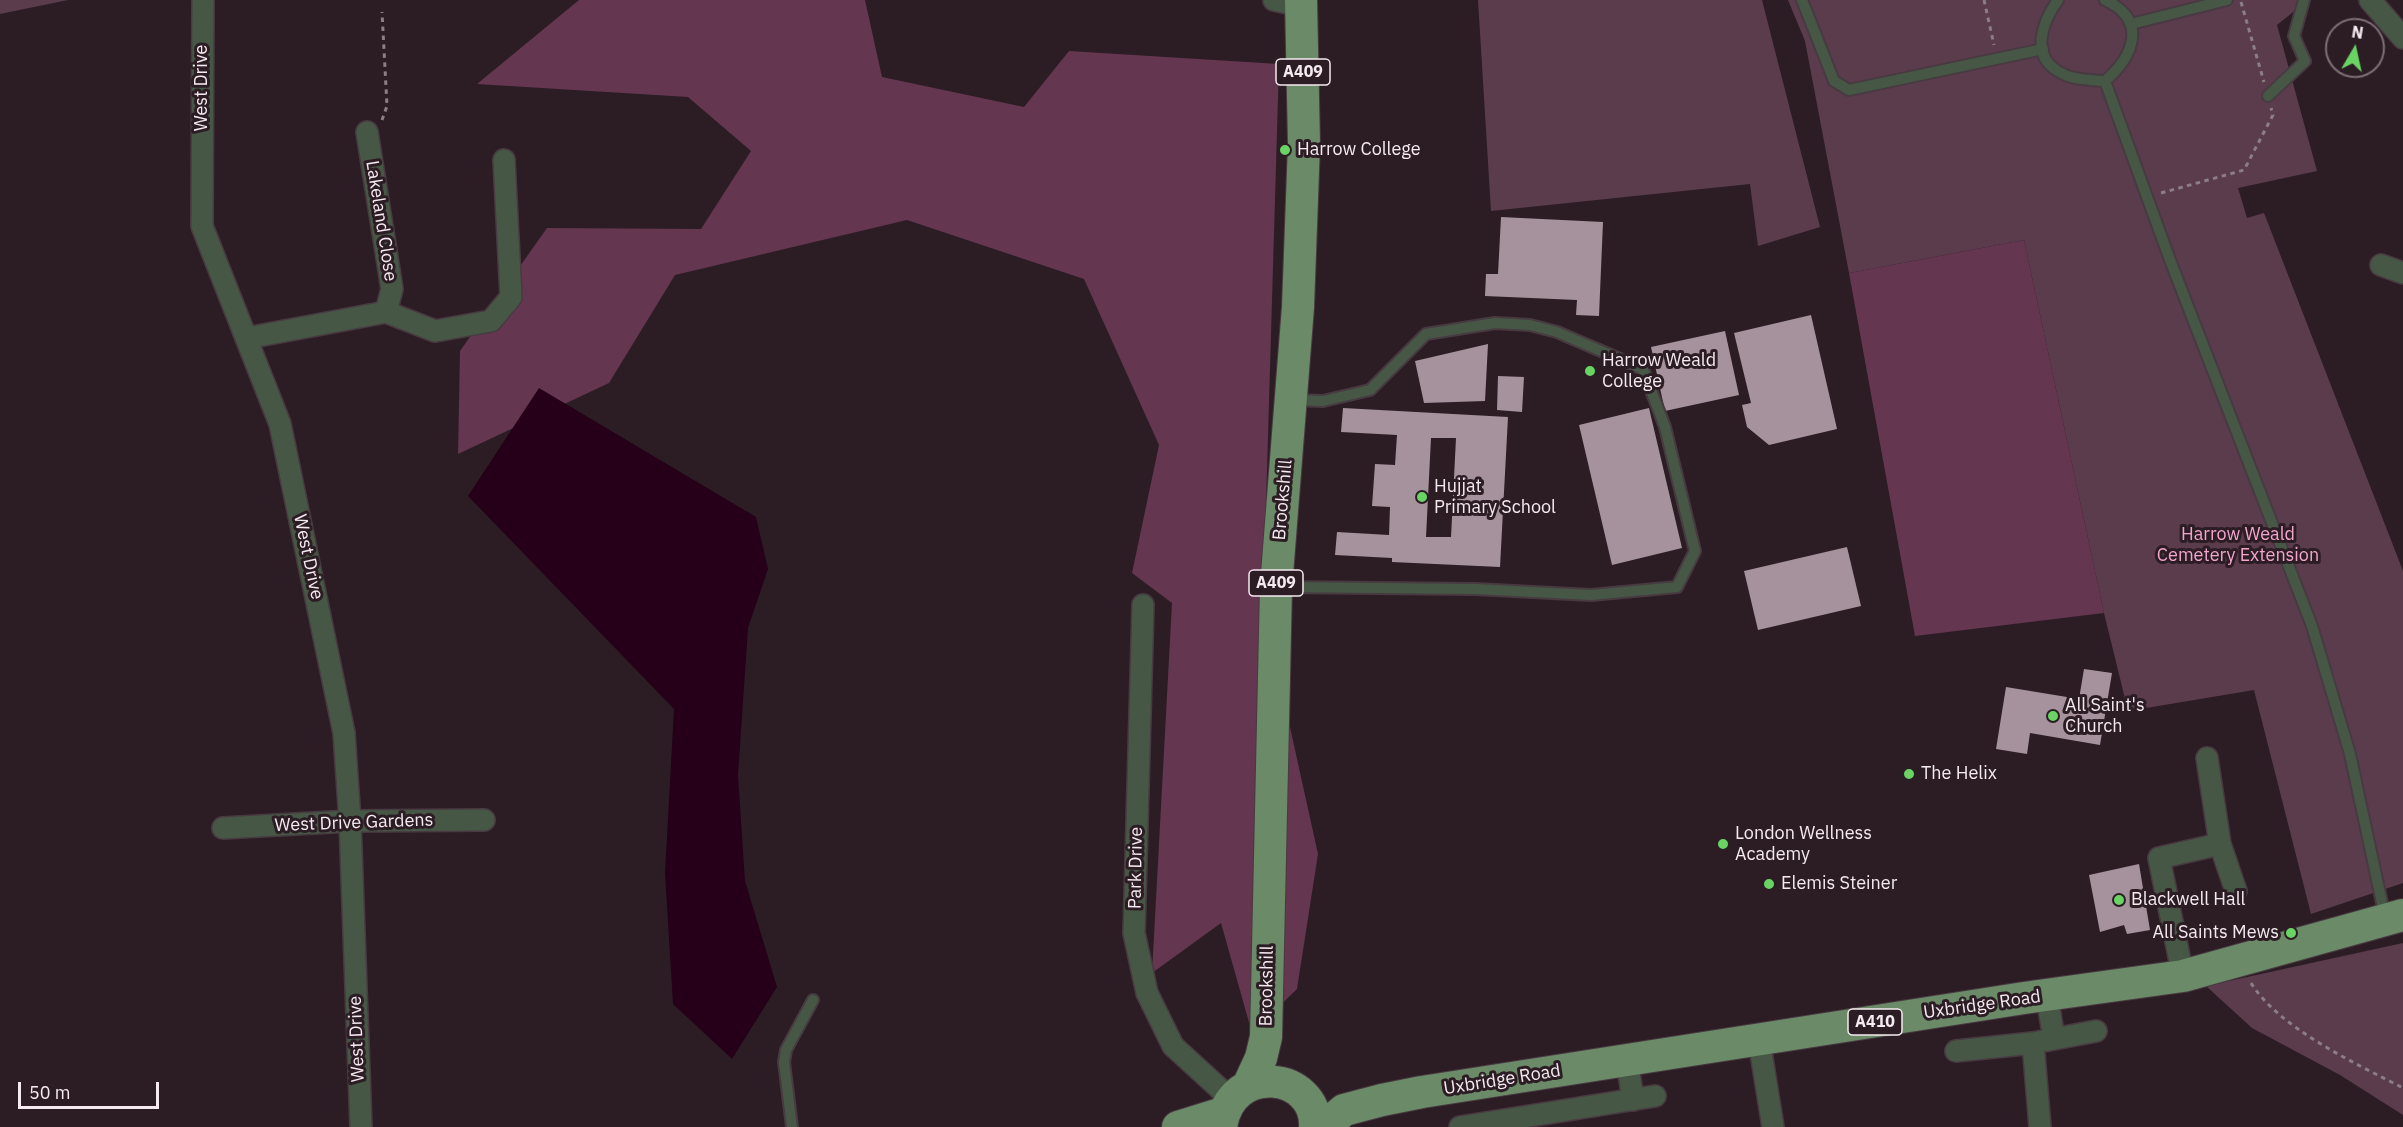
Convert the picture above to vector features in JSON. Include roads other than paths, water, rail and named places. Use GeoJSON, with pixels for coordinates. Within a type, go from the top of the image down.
{"type":"FeatureCollection","features":[{"type":"Feature","properties":{"kind":"main road","name":"Brookshill"},"geometry":{"type":"LineString","coordinates":[[1231,1106],[1261,1059],[1266,1037],[1276,587],[1298,307],[1304,144],[1293,2]]}},
{"type":"Feature","properties":{"kind":"main road","name":"Uxbridge Road"},"geometry":{"type":"LineString","coordinates":[[1323,1116],[1422,1092],[2183,976],[2394,918]]}},
{"type":"Feature","properties":{"kind":"main road","name":"Brookshill"},"geometry":{"type":"LineString","coordinates":[[1266,1037],[1270,1059],[1281,1083]]}},
{"type":"Feature","properties":{"kind":"main road"},"geometry":{"type":"LineString","coordinates":[[1178,1127],[1231,1106],[1265,1081],[1281,1083],[1296,1090],[1323,1116]]}},
{"type":"Feature","properties":{"kind":"street","name":"West Drive"},"geometry":{"type":"LineString","coordinates":[[203,0],[202,226],[280,424],[344,733],[350,822],[361,1127]]}},
{"type":"Feature","properties":{"kind":"street"},"geometry":{"type":"LineString","coordinates":[[2370,0],[2403,38]]}},
{"type":"Feature","properties":{"kind":"street","name":"Lakeland Close"},"geometry":{"type":"LineString","coordinates":[[367,132],[392,289],[386,312]]}},
{"type":"Feature","properties":{"kind":"street"},"geometry":{"type":"LineString","coordinates":[[247,338],[386,312],[435,331],[491,321],[512,297],[504,160]]}},
{"type":"Feature","properties":{"kind":"street"},"geometry":{"type":"LineString","coordinates":[[2381,266],[2403,273]]}},
{"type":"Feature","properties":{"kind":"street","name":"Park Drive"},"geometry":{"type":"LineString","coordinates":[[1143,605],[1134,933],[1147,993],[1173,1046],[1231,1106]]}},
{"type":"Feature","properties":{"kind":"street"},"geometry":{"type":"LineString","coordinates":[[2207,758],[2220,844],[2236,891]]}},
{"type":"Feature","properties":{"kind":"street","name":"West Drive Gardens"},"geometry":{"type":"LineString","coordinates":[[223,828],[350,822],[484,820]]}},
{"type":"Feature","properties":{"kind":"street"},"geometry":{"type":"LineString","coordinates":[[2183,976],[2159,858],[2220,844]]}},
{"type":"Feature","properties":{"kind":"street"},"geometry":{"type":"LineString","coordinates":[[2047,996],[2054,1039]]}},
{"type":"Feature","properties":{"kind":"street"},"geometry":{"type":"LineString","coordinates":[[1956,1051],[2033,1043],[2096,1031]]}},
{"type":"Feature","properties":{"kind":"street"},"geometry":{"type":"LineString","coordinates":[[1759,1040],[1773,1127]]}},
{"type":"Feature","properties":{"kind":"street"},"geometry":{"type":"LineString","coordinates":[[2033,1043],[2040,1127]]}},
{"type":"Feature","properties":{"kind":"street"},"geometry":{"type":"LineString","coordinates":[[1627,1060],[1633,1100]]}},
{"type":"Feature","properties":{"kind":"street"},"geometry":{"type":"LineString","coordinates":[[1460,1127],[1655,1096]]}},
{"type":"Feature","properties":{"kind":"lane"},"geometry":{"type":"LineString","coordinates":[[1803,0],[1834,81],[1849,90],[2043,49]]}},
{"type":"Feature","properties":{"kind":"lane"},"geometry":{"type":"LineString","coordinates":[[2058,0],[2044,24],[2041,42],[2054,69],[2067,76],[2105,81],[2119,69],[2129,54],[2133,38],[2131,24],[2124,12],[2106,0]]}},
{"type":"Feature","properties":{"kind":"lane"},"geometry":{"type":"LineString","coordinates":[[2131,24],[2227,0]]}},
{"type":"Feature","properties":{"kind":"lane"},"geometry":{"type":"LineString","coordinates":[[2268,96],[2305,61],[2294,36],[2304,0]]}},
{"type":"Feature","properties":{"kind":"lane"},"geometry":{"type":"LineString","coordinates":[[2105,81],[2147,197],[2312,626],[2350,754],[2394,918]]}},
{"type":"Feature","properties":{"kind":"lane"},"geometry":{"type":"LineString","coordinates":[[1276,587],[1474,589],[1591,596],[1677,587],[1695,551],[1665,427],[1643,369],[1557,332],[1496,322],[1426,334],[1370,390],[1323,401],[1291,400]]}},
{"type":"Feature","properties":{"kind":"lane"},"geometry":{"type":"LineString","coordinates":[[792,1127],[784,1062],[786,1050],[813,1000]]}},
{"type":"Feature","properties":{"kind":"place","name":"Harrow College"},"geometry":{"type":"Point","coordinates":[1285,150]}},
{"type":"Feature","properties":{"kind":"place","name":"Harrow Weald College"},"geometry":{"type":"Point","coordinates":[1590,371]}},
{"type":"Feature","properties":{"kind":"place","name":"Hujjat Primary School"},"geometry":{"type":"Point","coordinates":[1422,497]}},
{"type":"Feature","properties":{"kind":"place","name":"All Saint's Church"},"geometry":{"type":"Point","coordinates":[2053,716]}},
{"type":"Feature","properties":{"kind":"place","name":"The Helix"},"geometry":{"type":"Point","coordinates":[1909,774]}},
{"type":"Feature","properties":{"kind":"place","name":"London Wellness Academy"},"geometry":{"type":"Point","coordinates":[1723,844]}},
{"type":"Feature","properties":{"kind":"place","name":"Elemis Steiner"},"geometry":{"type":"Point","coordinates":[1769,884]}},
{"type":"Feature","properties":{"kind":"place","name":"Blackwell Hall"},"geometry":{"type":"Point","coordinates":[2119,900]}},
{"type":"Feature","properties":{"kind":"place","name":"All Saints Mews"},"geometry":{"type":"Point","coordinates":[2291,933]}},
{"type":"Feature","properties":{"kind":"park label","name":"Harrow Weald Cemetery Extension"},"geometry":{"type":"Point","coordinates":[2238,545]}}]}
